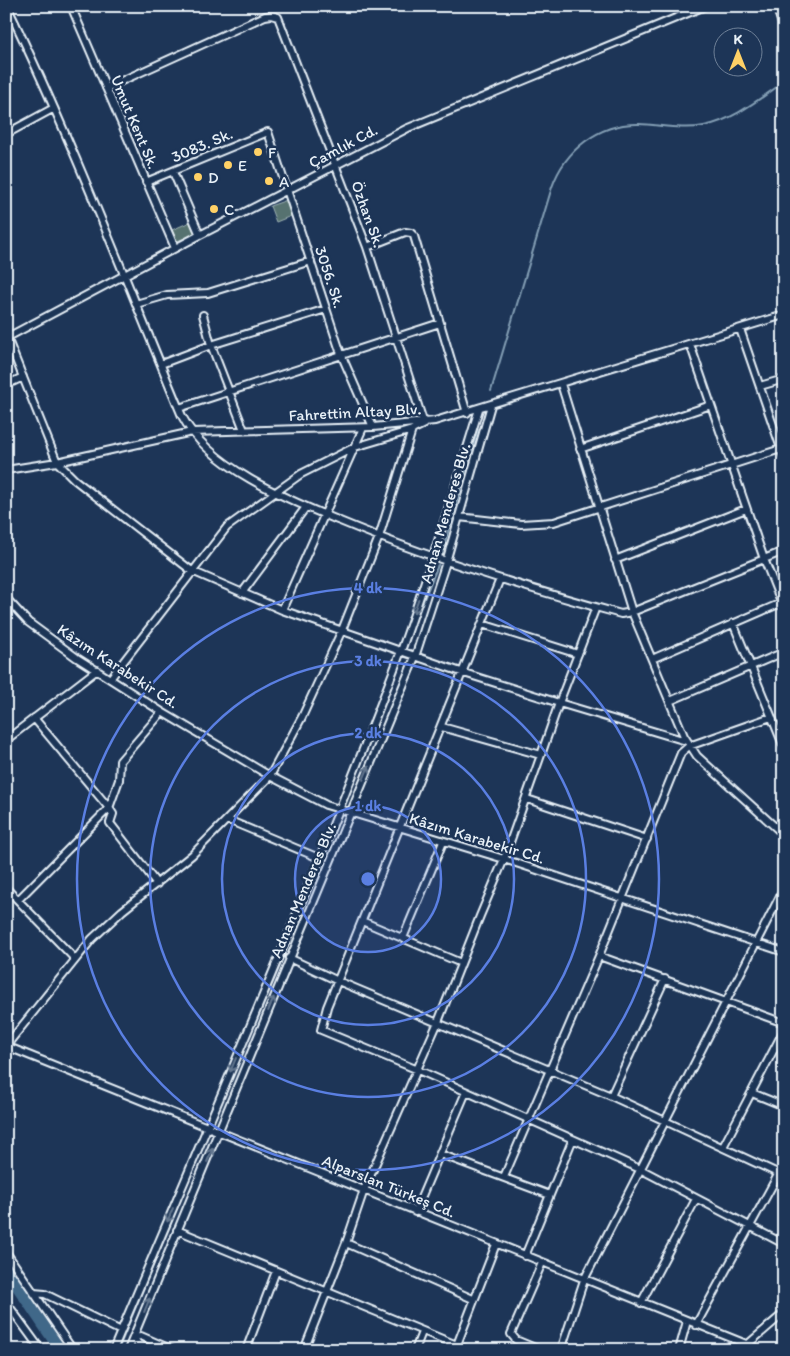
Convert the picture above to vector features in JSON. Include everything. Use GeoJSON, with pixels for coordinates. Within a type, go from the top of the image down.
{"type":"FeatureCollection","features":[{"type":"Feature","properties":{"kind":"street"},"geometry":{"type":"LineString","coordinates":[[7,6],[54,108],[125,274],[179,408],[192,432],[232,468],[275,493],[306,507],[433,558],[621,614],[632,612],[784,551]]}},
{"type":"Feature","properties":{"kind":"street","name":"Umut Kent Sk."},"geometry":{"type":"LineString","coordinates":[[71,6],[175,248]]}},
{"type":"Feature","properties":{"kind":"street","name":"Çamlık Cd."},"geometry":{"type":"LineString","coordinates":[[7,337],[200,234],[336,166],[377,143],[435,116],[705,6]]}},
{"type":"Feature","properties":{"kind":"street"},"geometry":{"type":"LineString","coordinates":[[776,6],[784,29]]}},
{"type":"Feature","properties":{"kind":"street","name":"Özhan Sk."},"geometry":{"type":"LineString","coordinates":[[106,88],[264,16],[271,15],[278,18],[366,247],[424,424]]}},
{"type":"Feature","properties":{"kind":"street"},"geometry":{"type":"LineString","coordinates":[[6,134],[54,108]]}},
{"type":"Feature","properties":{"kind":"street","name":"3083. Sk."},"geometry":{"type":"LineString","coordinates":[[146,182],[268,132]]}},
{"type":"Feature","properties":{"kind":"street","name":"3056. Sk."},"geometry":{"type":"LineString","coordinates":[[268,132],[341,354],[373,427]]}},
{"type":"Feature","properties":{"kind":"street"},"geometry":{"type":"LineString","coordinates":[[173,172],[200,234]]}},
{"type":"Feature","properties":{"kind":"street"},"geometry":{"type":"LineString","coordinates":[[366,247],[403,233],[412,233],[467,413]]}},
{"type":"Feature","properties":{"kind":"street"},"geometry":{"type":"LineString","coordinates":[[136,304],[167,295],[208,293],[311,261]]}},
{"type":"Feature","properties":{"kind":"street"},"geometry":{"type":"LineString","coordinates":[[161,364],[211,345],[326,309]]}},
{"type":"Feature","properties":{"kind":"street"},"geometry":{"type":"LineString","coordinates":[[204,315],[211,345],[244,430]]}},
{"type":"Feature","properties":{"kind":"street","name":"Fahrettin Altay Blv."},"geometry":{"type":"LineString","coordinates":[[6,470],[57,462],[192,432],[363,428],[424,424],[467,413],[784,315]]}},
{"type":"Feature","properties":{"kind":"street"},"geometry":{"type":"LineString","coordinates":[[179,408],[440,323]]}},
{"type":"Feature","properties":{"kind":"street"},"geometry":{"type":"LineString","coordinates":[[740,329],[784,457]]}},
{"type":"Feature","properties":{"kind":"street"},"geometry":{"type":"LineString","coordinates":[[7,337],[57,462],[75,480],[192,571],[282,610],[415,657],[688,744],[771,716]]}},
{"type":"Feature","properties":{"kind":"street"},"geometry":{"type":"LineString","coordinates":[[652,659],[733,623],[782,606],[746,509],[690,344]]}},
{"type":"Feature","properties":{"kind":"street"},"geometry":{"type":"LineString","coordinates":[[6,385],[23,377]]}},
{"type":"Feature","properties":{"kind":"street"},"geometry":{"type":"LineString","coordinates":[[760,386],[784,379]]}},
{"type":"Feature","properties":{"kind":"street"},"geometry":{"type":"LineString","coordinates":[[561,384],[632,612],[688,744],[697,756],[784,834]]}},
{"type":"Feature","properties":{"kind":"street","name":"Adnan Menderes Blv."},"geometry":{"type":"LineString","coordinates":[[128,1350],[415,657],[446,562],[491,405]]}},
{"type":"Feature","properties":{"kind":"street"},"geometry":{"type":"LineString","coordinates":[[580,449],[711,406]]}},
{"type":"Feature","properties":{"kind":"street","name":"Adnan Menderes Blv."},"geometry":{"type":"LineString","coordinates":[[113,1350],[319,858],[401,651],[433,558],[479,409]]}},
{"type":"Feature","properties":{"kind":"street"},"geometry":{"type":"LineString","coordinates":[[110,678],[227,527],[301,474],[355,447],[412,430],[424,424]]}},
{"type":"Feature","properties":{"kind":"street"},"geometry":{"type":"LineString","coordinates":[[282,610],[363,428]]}},
{"type":"Feature","properties":{"kind":"street"},"geometry":{"type":"LineString","coordinates":[[6,1046],[75,959],[106,925],[157,884],[228,820],[270,776],[302,717],[342,630],[379,537],[412,430]]}},
{"type":"Feature","properties":{"kind":"street"},"geometry":{"type":"LineString","coordinates":[[459,517],[536,524],[554,522],[782,448]]}},
{"type":"Feature","properties":{"kind":"street"},"geometry":{"type":"LineString","coordinates":[[242,593],[306,507]]}},
{"type":"Feature","properties":{"kind":"street"},"geometry":{"type":"LineString","coordinates":[[615,560],[746,509]]}},
{"type":"Feature","properties":{"kind":"street"},"geometry":{"type":"LineString","coordinates":[[500,579],[401,829],[321,1022],[322,1032],[418,1070],[640,1169],[784,1244]]}},
{"type":"Feature","properties":{"kind":"street","name":"Kâzım Karabekir Cd."},"geometry":{"type":"LineString","coordinates":[[6,598],[28,622],[162,712],[270,776],[339,809],[351,811],[401,829],[504,859],[784,952]]}},
{"type":"Feature","properties":{"kind":"street"},"geometry":{"type":"LineString","coordinates":[[304,1350],[346,1243],[364,1190],[418,1070],[504,859],[540,755],[596,607]]}},
{"type":"Feature","properties":{"kind":"street"},"geometry":{"type":"LineString","coordinates":[[733,623],[784,746]]}},
{"type":"Feature","properties":{"kind":"street"},"geometry":{"type":"LineString","coordinates":[[482,624],[578,654]]}},
{"type":"Feature","properties":{"kind":"street"},"geometry":{"type":"LineString","coordinates":[[670,701],[784,652]]}},
{"type":"Feature","properties":{"kind":"street"},"geometry":{"type":"LineString","coordinates":[[6,740],[97,670]]}},
{"type":"Feature","properties":{"kind":"street"},"geometry":{"type":"LineString","coordinates":[[18,900],[109,808],[117,788],[120,762],[162,712]]}},
{"type":"Feature","properties":{"kind":"street"},"geometry":{"type":"LineString","coordinates":[[34,718],[109,808],[113,814],[110,823],[157,884]]}},
{"type":"Feature","properties":{"kind":"street"},"geometry":{"type":"LineString","coordinates":[[442,727],[540,755]]}},
{"type":"Feature","properties":{"kind":"street"},"geometry":{"type":"LineString","coordinates":[[504,1177],[599,956],[681,754],[688,744]]}},
{"type":"Feature","properties":{"kind":"street"},"geometry":{"type":"LineString","coordinates":[[526,799],[647,839]]}},
{"type":"Feature","properties":{"kind":"street"},"geometry":{"type":"LineString","coordinates":[[228,820],[319,858]]}},
{"type":"Feature","properties":{"kind":"street"},"geometry":{"type":"LineString","coordinates":[[403,938],[443,842]]}},
{"type":"Feature","properties":{"kind":"street"},"geometry":{"type":"LineString","coordinates":[[6,888],[75,959]]}},
{"type":"Feature","properties":{"kind":"street"},"geometry":{"type":"LineString","coordinates":[[561,1350],[584,1280],[784,888]]}},
{"type":"Feature","properties":{"kind":"street"},"geometry":{"type":"LineString","coordinates":[[362,921],[461,964]]}},
{"type":"Feature","properties":{"kind":"street"},"geometry":{"type":"LineString","coordinates":[[599,956],[784,1023]]}},
{"type":"Feature","properties":{"kind":"street"},"geometry":{"type":"LineString","coordinates":[[289,958],[338,981],[611,1096],[781,1175],[696,1325]]}},
{"type":"Feature","properties":{"kind":"street"},"geometry":{"type":"LineString","coordinates":[[611,1096],[665,979]]}},
{"type":"Feature","properties":{"kind":"street"},"geometry":{"type":"LineString","coordinates":[[723,1147],[784,1030]]}},
{"type":"Feature","properties":{"kind":"street","name":"Alparslan Türkeş Cd."},"geometry":{"type":"LineString","coordinates":[[6,1046],[208,1126],[415,1212],[687,1321],[746,1347],[761,1350]]}},
{"type":"Feature","properties":{"kind":"street"},"geometry":{"type":"LineString","coordinates":[[415,1212],[466,1092]]}},
{"type":"Feature","properties":{"kind":"street"},"geometry":{"type":"LineString","coordinates":[[752,1093],[784,1106]]}},
{"type":"Feature","properties":{"kind":"street"},"geometry":{"type":"LineString","coordinates":[[526,1256],[572,1140]]}},
{"type":"Feature","properties":{"kind":"street"},"geometry":{"type":"LineString","coordinates":[[440,1154],[550,1195]]}},
{"type":"Feature","properties":{"kind":"street"},"geometry":{"type":"LineString","coordinates":[[641,1303],[696,1198]]}},
{"type":"Feature","properties":{"kind":"street"},"geometry":{"type":"LineString","coordinates":[[177,1230],[456,1348],[469,1350]]}},
{"type":"Feature","properties":{"kind":"street"},"geometry":{"type":"LineString","coordinates":[[346,1243],[473,1300]]}},
{"type":"Feature","properties":{"kind":"street"},"geometry":{"type":"LineString","coordinates":[[456,1348],[496,1244]]}},
{"type":"Feature","properties":{"kind":"street"},"geometry":{"type":"LineString","coordinates":[[6,1252],[73,1350]]}},
{"type":"Feature","properties":{"kind":"street"},"geometry":{"type":"LineString","coordinates":[[540,1350],[516,1340],[512,1334],[542,1263]]}},
{"type":"Feature","properties":{"kind":"street"},"geometry":{"type":"LineString","coordinates":[[246,1350],[276,1272]]}},
{"type":"Feature","properties":{"kind":"street"},"geometry":{"type":"LineString","coordinates":[[34,1293],[45,1294],[121,1331]]}},
{"type":"Feature","properties":{"kind":"street"},"geometry":{"type":"LineString","coordinates":[[6,1302],[41,1350]]}},
{"type":"Feature","properties":{"kind":"street"},"geometry":{"type":"LineString","coordinates":[[746,1347],[784,1313]]}},
{"type":"Feature","properties":{"kind":"street"},"geometry":{"type":"LineString","coordinates":[[680,1350],[687,1321]]}},
{"type":"Feature","properties":{"kind":"street"},"geometry":{"type":"LineString","coordinates":[[415,1350],[422,1332]]}},
{"type":"Feature","properties":{"kind":"street"},"geometry":{"type":"LineString","coordinates":[[151,1350],[138,1344],[133,1337],[142,1336],[173,1350]]}},
{"type":"Feature","properties":{"kind":"green space"},"geometry":{"type":"Polygon","coordinates":[[[290,199],[296,214],[276,222],[270,206],[290,199]]]}},
{"type":"Feature","properties":{"kind":"green space"},"geometry":{"type":"Polygon","coordinates":[[[190,222],[195,234],[177,241],[172,230],[190,222]]]}},
{"type":"Feature","properties":{"kind":"waterway"},"geometry":{"type":"LineString","coordinates":[[491,391],[552,187],[565,161],[585,141],[610,128],[639,124],[688,128],[704,126],[736,114],[784,82]]}},
{"type":"Feature","properties":{"kind":"waterway"},"geometry":{"type":"LineString","coordinates":[[441,556],[478,429]]}},
{"type":"Feature","properties":{"kind":"waterway"},"geometry":{"type":"LineString","coordinates":[[414,623],[438,565]]}},
{"type":"Feature","properties":{"kind":"waterway"},"geometry":{"type":"LineString","coordinates":[[118,1350],[207,1135]]}},
{"type":"Feature","properties":{"kind":"waterway"},"geometry":{"type":"LineString","coordinates":[[6,1270],[60,1350]]}},
{"type":"Feature","properties":{"kind":"waterway"},"geometry":{"type":"LineString","coordinates":[[776,1344],[784,1337]]}},
{"type":"Feature","properties":{"kind":"place","name":"F"},"geometry":{"type":"Point","coordinates":[258,152]}},
{"type":"Feature","properties":{"kind":"place","name":"E"},"geometry":{"type":"Point","coordinates":[228,165]}},
{"type":"Feature","properties":{"kind":"place","name":"D"},"geometry":{"type":"Point","coordinates":[198,177]}},
{"type":"Feature","properties":{"kind":"place","name":"A"},"geometry":{"type":"Point","coordinates":[269,181]}},
{"type":"Feature","properties":{"kind":"place","name":"C"},"geometry":{"type":"Point","coordinates":[214,209]}}]}
